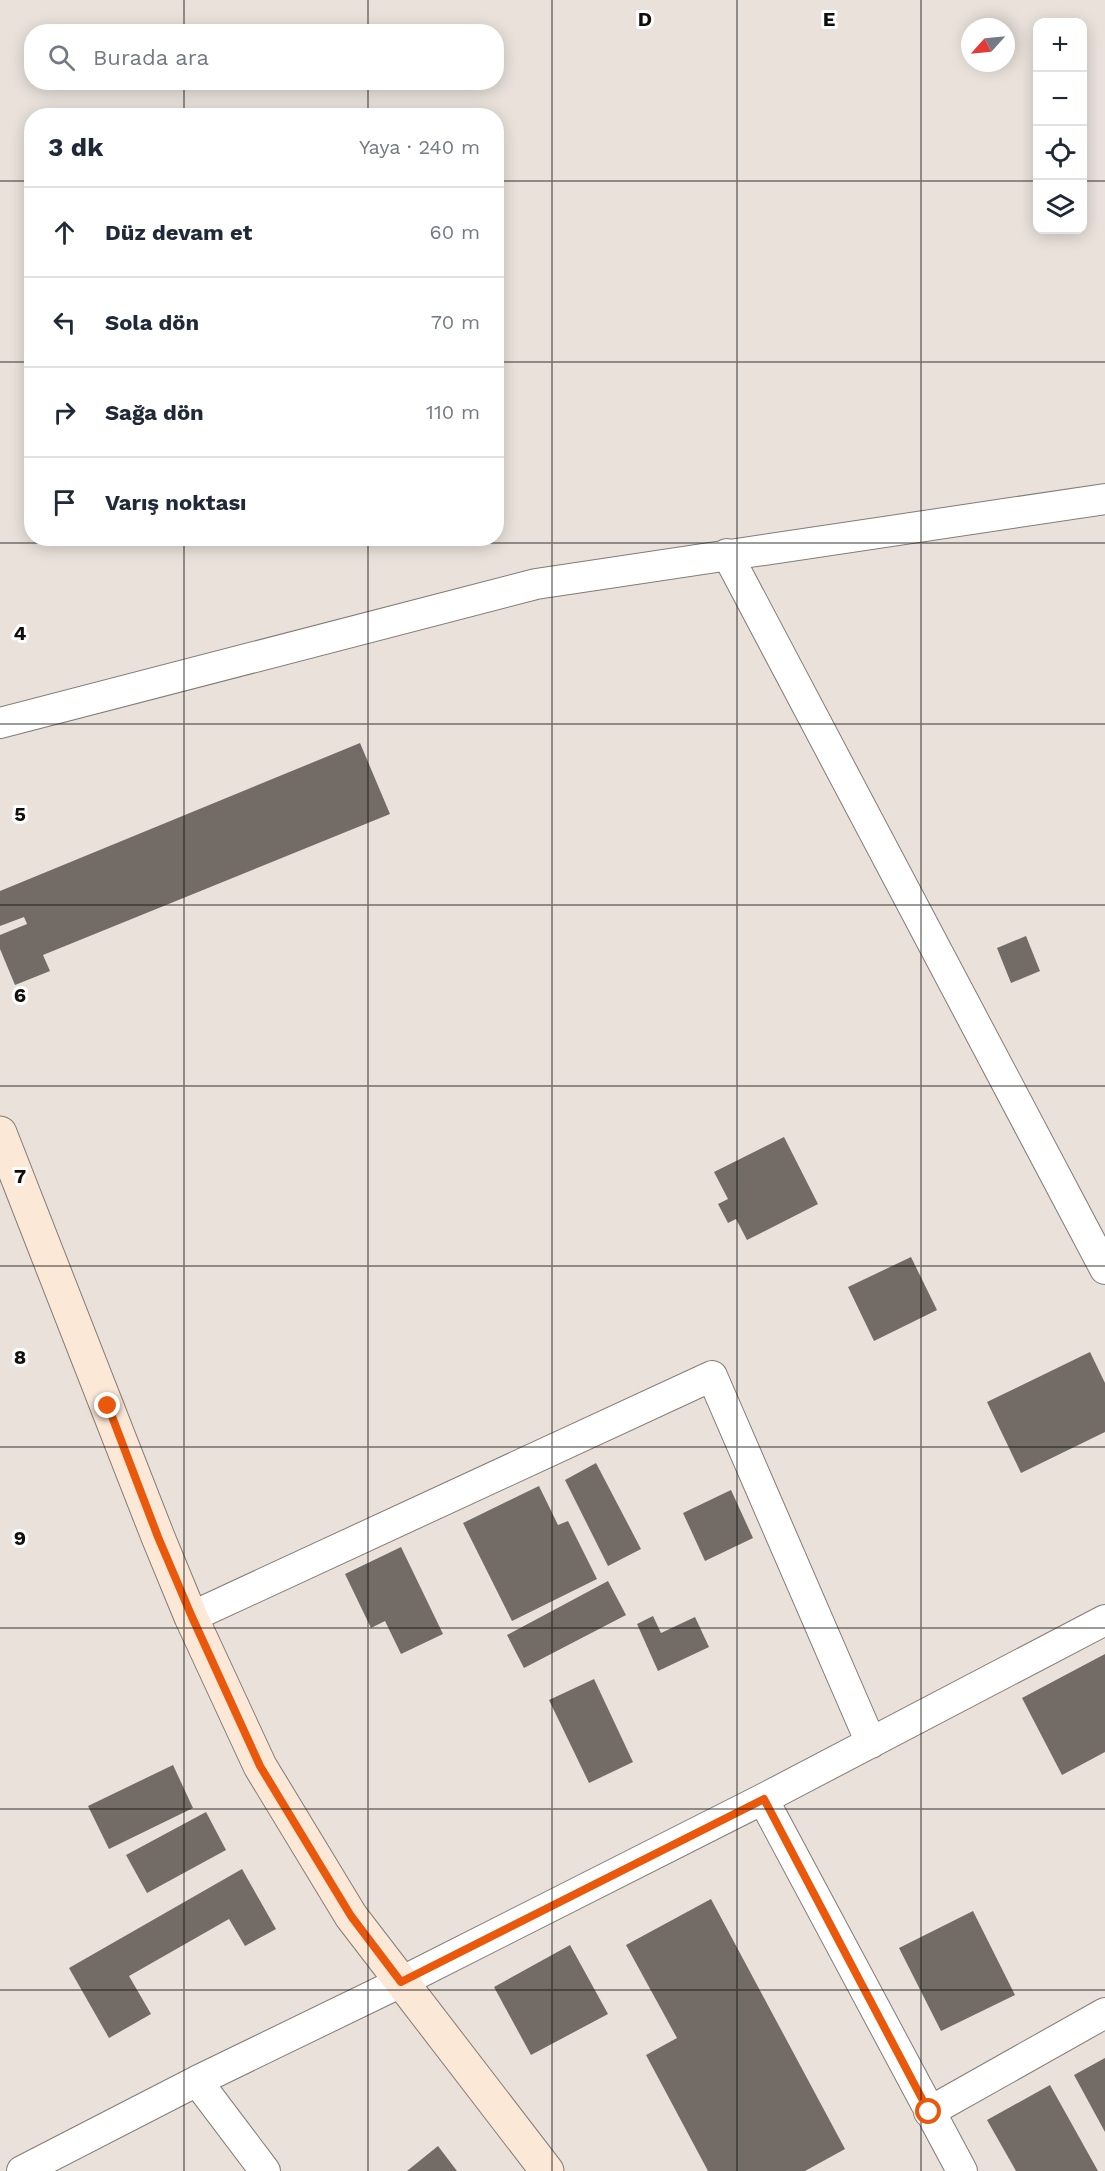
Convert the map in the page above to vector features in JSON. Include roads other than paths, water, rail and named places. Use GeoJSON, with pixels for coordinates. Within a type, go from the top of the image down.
{"type":"FeatureCollection","features":[{"type":"Feature","properties":{"kind":"main road"},"geometry":{"type":"LineString","coordinates":[[0,1132],[158,1537],[260,1766],[351,1916],[547,2171]]}},
{"type":"Feature","properties":{"kind":"street"},"geometry":{"type":"LineString","coordinates":[[0,723],[536,584],[1105,499]]}},
{"type":"Feature","properties":{"kind":"street"},"geometry":{"type":"LineString","coordinates":[[727,554],[1105,1269]]}},
{"type":"Feature","properties":{"kind":"street"},"geometry":{"type":"LineString","coordinates":[[192,1617],[712,1376],[871,1743]]}},
{"type":"Feature","properties":{"kind":"street"},"geometry":{"type":"LineString","coordinates":[[22,2171],[197,2081],[401,1982],[764,1799],[1105,1620]]}},
{"type":"Feature","properties":{"kind":"street"},"geometry":{"type":"LineString","coordinates":[[764,1799],[962,2171]]}},
{"type":"Feature","properties":{"kind":"street"},"geometry":{"type":"LineString","coordinates":[[929,2112],[1105,2013]]}},
{"type":"Feature","properties":{"kind":"street"},"geometry":{"type":"LineString","coordinates":[[197,2081],[265,2171]]}}]}
